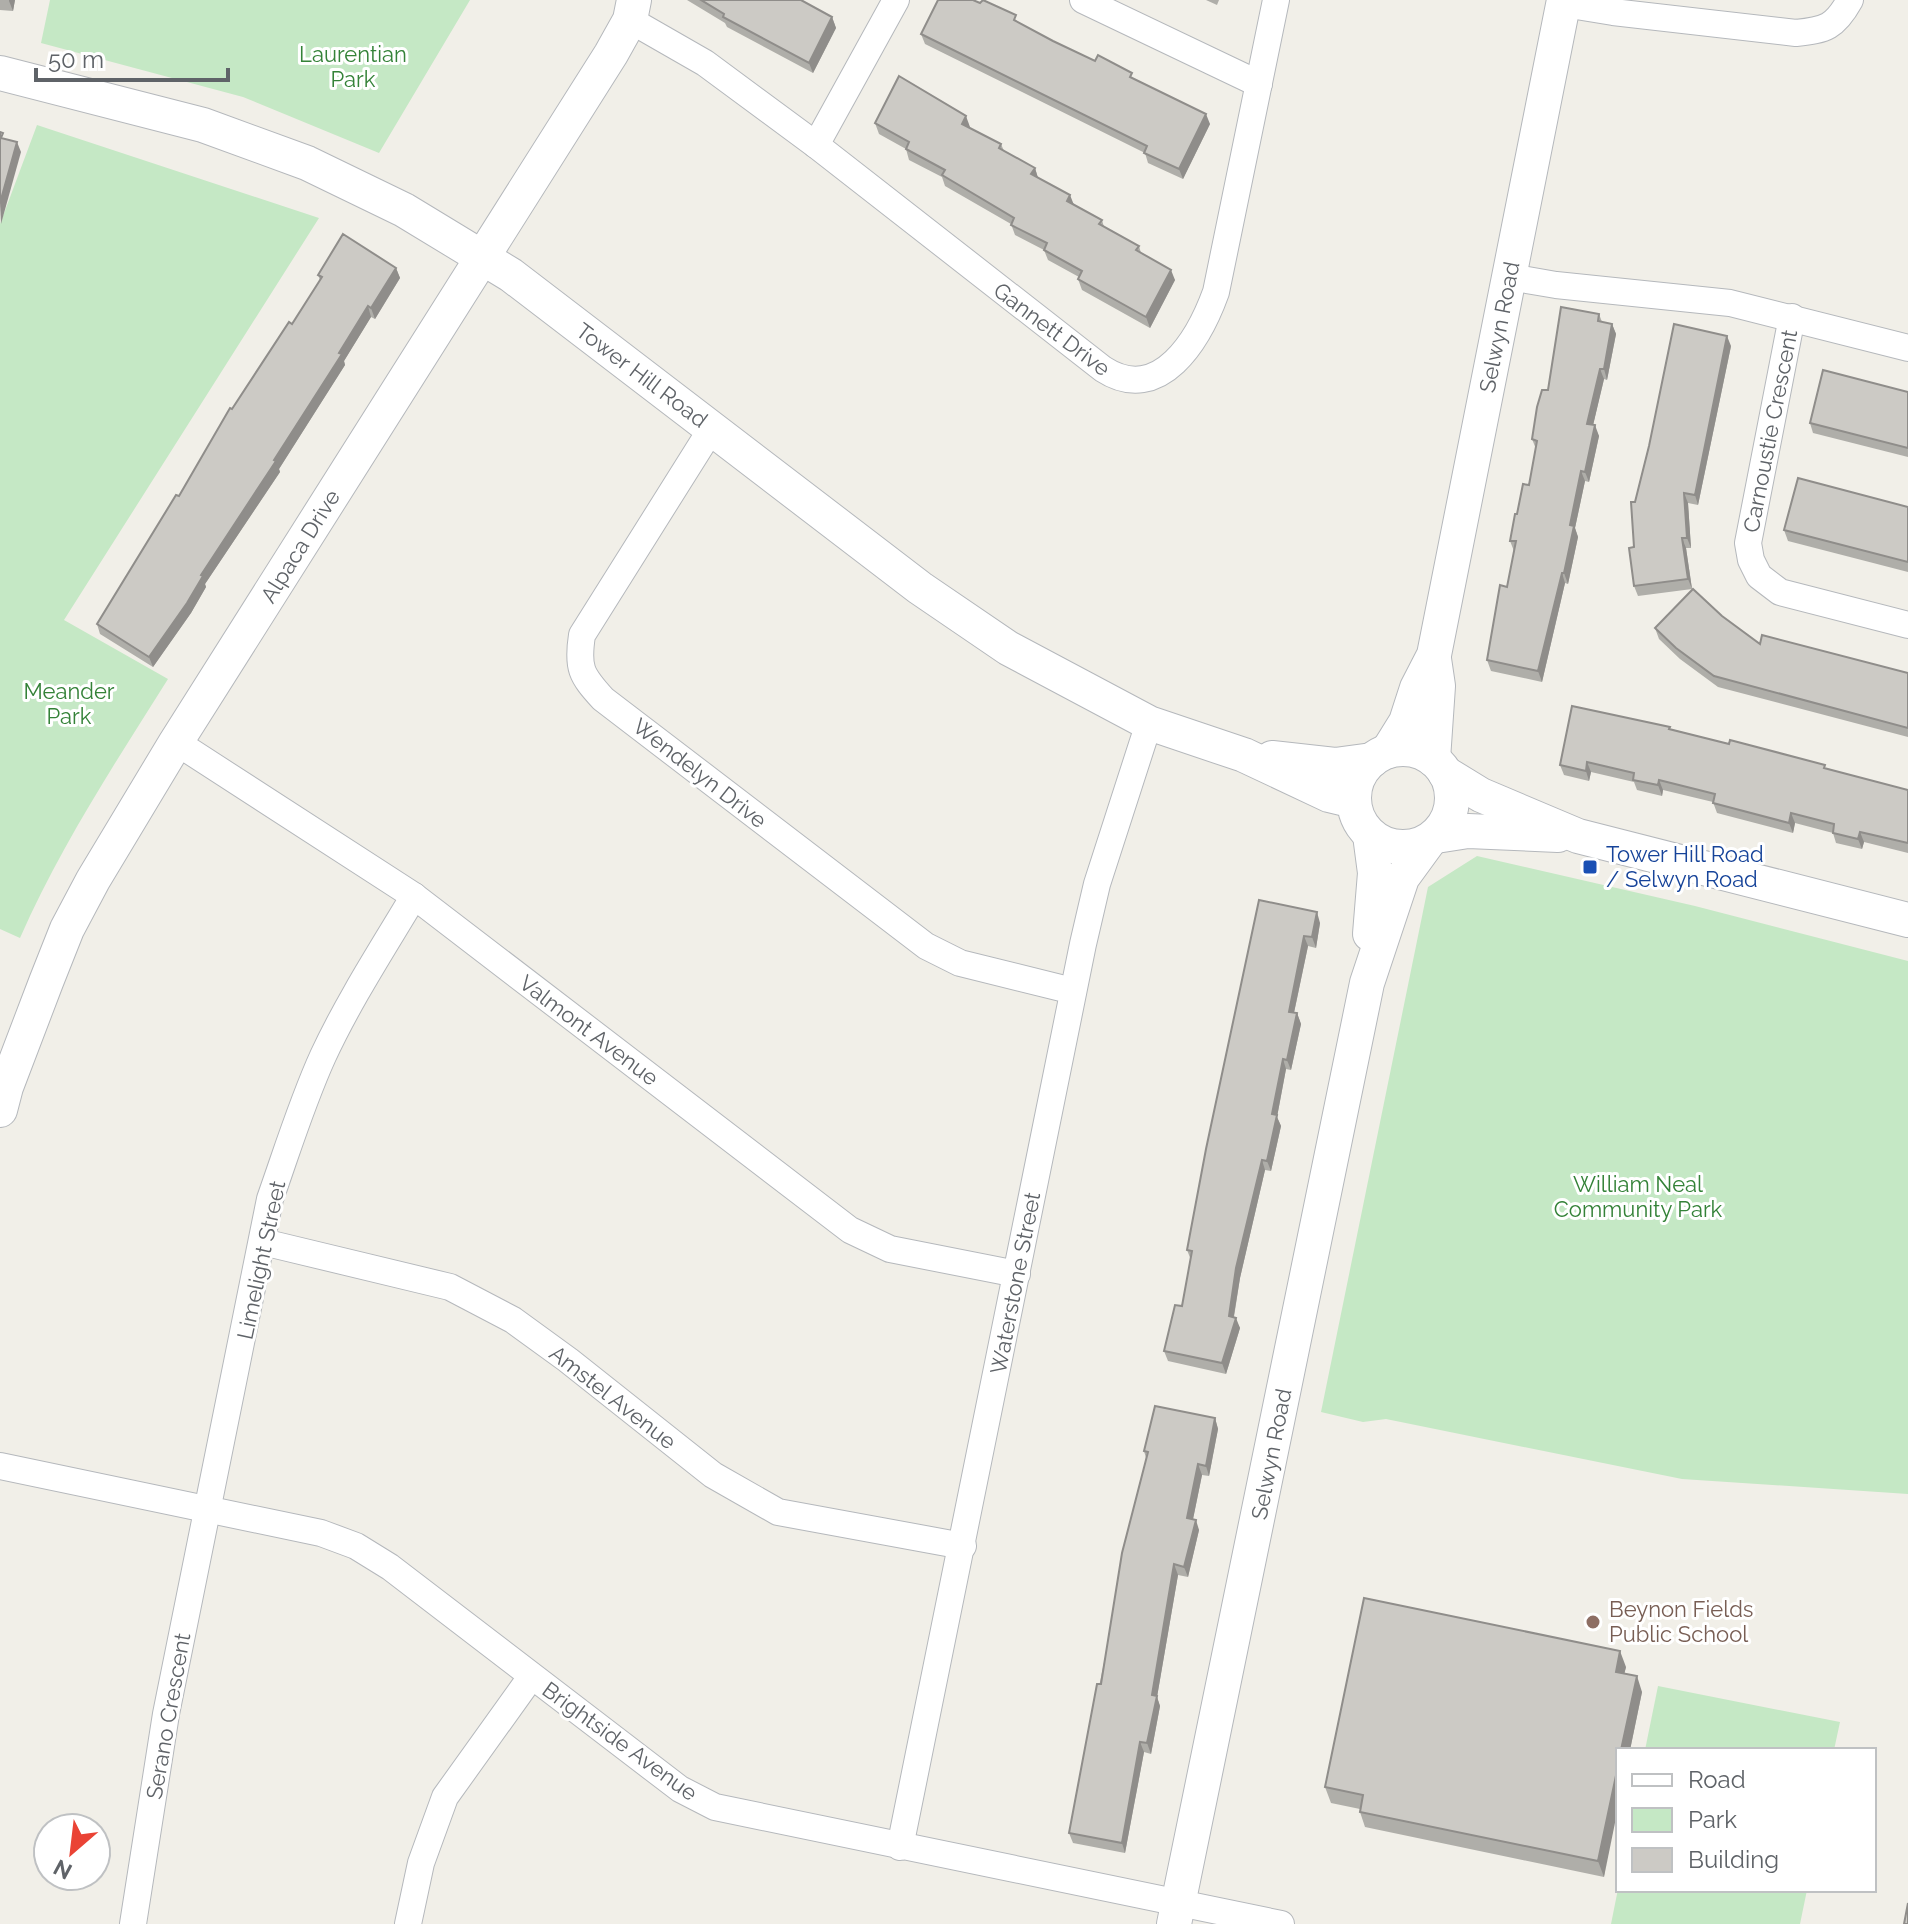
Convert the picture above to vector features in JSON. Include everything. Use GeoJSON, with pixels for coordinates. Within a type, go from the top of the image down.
{"type":"FeatureCollection","features":[{"type":"Feature","properties":{"kind":"street"},"geometry":{"type":"LineString","coordinates":[[816,145],[896,0]]}},
{"type":"Feature","properties":{"kind":"street"},"geometry":{"type":"LineString","coordinates":[[1083,0],[1259,84]]}},
{"type":"Feature","properties":{"kind":"street","name":"Gannett Drive"},"geometry":{"type":"LineString","coordinates":[[632,10],[816,145],[1103,369],[1117,378],[1137,379],[1161,374],[1176,362],[1209,312],[1216,292],[1276,0]]}},
{"type":"Feature","properties":{"kind":"street"},"geometry":{"type":"LineString","coordinates":[[1564,2],[1613,12],[1796,33],[1823,30],[1835,22],[1850,0]]}},
{"type":"Feature","properties":{"kind":"street","name":"Selwyn Road"},"geometry":{"type":"LineString","coordinates":[[1380,756],[1406,722],[1417,688],[1434,655],[1564,2]]}},
{"type":"Feature","properties":{"kind":"street","name":"Alpaca Drive"},"geometry":{"type":"LineString","coordinates":[[2,1094],[67,929],[93,880],[176,742],[482,257],[632,10]]}},
{"type":"Feature","properties":{"kind":"street","name":"Tower Hill Road"},"geometry":{"type":"LineString","coordinates":[[0,73],[155,112],[254,143],[349,182],[404,210],[511,275],[920,588],[983,631],[1078,687],[1149,723],[1244,755],[1329,795],[1354,801]]}},
{"type":"Feature","properties":{"kind":"street","name":"Carnoustie Crescent"},"geometry":{"type":"LineString","coordinates":[[1509,277],[1556,285],[1730,303],[1908,348]]}},
{"type":"Feature","properties":{"kind":"street","name":"Carnoustie Crescent"},"geometry":{"type":"LineString","coordinates":[[1792,317],[1748,543],[1751,560],[1759,576],[1780,592],[1908,625]]}},
{"type":"Feature","properties":{"kind":"street","name":"Wendelyn Drive"},"geometry":{"type":"LineString","coordinates":[[712,428],[582,635],[579,657],[584,678],[603,699],[926,946],[960,963],[1073,991]]}},
{"type":"Feature","properties":{"kind":"street","name":"Selwyn Road"},"geometry":{"type":"LineString","coordinates":[[1434,655],[1438,686],[1439,766]]}},
{"type":"Feature","properties":{"kind":"street","name":"Waterstone Street"},"geometry":{"type":"LineString","coordinates":[[900,1847],[1073,991],[1097,884],[1149,723]]}},
{"type":"Feature","properties":{"kind":"street","name":"Valmont Avenue"},"geometry":{"type":"LineString","coordinates":[[176,742],[414,896],[850,1230],[890,1249],[1017,1274]]}},
{"type":"Feature","properties":{"kind":"street"},"geometry":{"type":"LineString","coordinates":[[1578,836],[1468,831],[1399,848],[1370,835],[1356,814],[1355,786],[1361,772],[1380,756],[1412,750],[1481,795],[1578,836],[1908,920]]}},
{"type":"Feature","properties":{"kind":"street","name":"Tower Hill Road"},"geometry":{"type":"LineString","coordinates":[[1244,755],[1335,765],[1380,756]]}},
{"type":"Feature","properties":{"kind":"street"},"geometry":{"type":"LineString","coordinates":[[1432,838],[1451,813],[1453,799],[1439,766]]}},
{"type":"Feature","properties":{"kind":"street","name":"Selwyn Road"},"geometry":{"type":"LineString","coordinates":[[1367,983],[1375,873],[1370,835]]}},
{"type":"Feature","properties":{"kind":"street","name":"Selwyn Road"},"geometry":{"type":"LineString","coordinates":[[1177,1913],[1367,983],[1402,878],[1432,838]]}},
{"type":"Feature","properties":{"kind":"street","name":"Limelight Street"},"geometry":{"type":"LineString","coordinates":[[208,1509],[270,1199],[298,1117],[324,1055],[356,993],[414,896]]}},
{"type":"Feature","properties":{"kind":"street","name":"Amstel Avenue"},"geometry":{"type":"LineString","coordinates":[[263,1242],[450,1287],[513,1320],[713,1475],[778,1512],[963,1546]]}},
{"type":"Feature","properties":{"kind":"street","name":"Brightside Avenue"},"geometry":{"type":"LineString","coordinates":[[0,1466],[321,1533],[356,1546],[390,1567],[680,1789],[715,1807],[1177,1913],[1281,1924]]}},
{"type":"Feature","properties":{"kind":"street","name":"Serano Crescent"},"geometry":{"type":"LineString","coordinates":[[133,1924],[166,1714],[208,1509]]}},
{"type":"Feature","properties":{"kind":"street"},"geometry":{"type":"LineString","coordinates":[[408,1924],[421,1863],[445,1797],[531,1677]]}},
{"type":"Feature","properties":{"kind":"green space","name":"Laurentian Park"},"geometry":{"type":"Polygon","coordinates":[[[50,0],[470,0],[379,153],[243,97],[41,43],[50,0]]]}},
{"type":"Feature","properties":{"kind":"green space","name":"Meander Park"},"geometry":{"type":"Polygon","coordinates":[[[37,125],[319,218],[64,620],[168,679],[70,838],[20,938],[0,929],[0,224],[37,125]]]}},
{"type":"Feature","properties":{"kind":"green space","name":"William Neal Community Park"},"geometry":{"type":"Polygon","coordinates":[[[1477,856],[1695,906],[1908,961],[1908,1494],[1682,1479],[1386,1419],[1363,1422],[1321,1412],[1428,887],[1477,856]]]}},
{"type":"Feature","properties":{"kind":"green space"},"geometry":{"type":"Polygon","coordinates":[[[1658,1686],[1840,1722],[1834,1748],[1645,1748],[1658,1686]]]}},
{"type":"Feature","properties":{"kind":"green space"},"geometry":{"type":"Polygon","coordinates":[[[1617,1892],[1807,1892],[1800,1924],[1611,1924],[1617,1892]]]}},
{"type":"Feature","properties":{"kind":"building"},"geometry":{"type":"Polygon","coordinates":[[[701,0],[801,0],[832,17],[809,63],[723,17],[724,14],[701,0]]]}},
{"type":"Feature","properties":{"kind":"building"},"geometry":{"type":"Polygon","coordinates":[[[938,0],[973,0],[980,3],[983,0],[1016,15],[1014,20],[1053,41],[1095,61],[1098,55],[1132,73],[1130,77],[1206,114],[1179,169],[1144,153],[1147,146],[921,34],[938,0]]]}},
{"type":"Feature","properties":{"kind":"building"},"geometry":{"type":"Polygon","coordinates":[[[899,76],[966,116],[962,124],[1001,144],[999,148],[1035,168],[1031,174],[1070,195],[1067,201],[1102,220],[1099,224],[1139,246],[1136,250],[1171,270],[1146,317],[1078,279],[1082,271],[1044,250],[1047,243],[1011,225],[1014,218],[942,175],[945,170],[906,149],[909,142],[875,123],[899,76]]]}},
{"type":"Feature","properties":{"kind":"building"},"geometry":{"type":"Polygon","coordinates":[[[0,132],[3,133],[1,138],[17,142],[0,203],[0,132]]]}},
{"type":"Feature","properties":{"kind":"building"},"geometry":{"type":"Polygon","coordinates":[[[343,234],[396,268],[371,308],[368,306],[276,461],[201,575],[187,603],[149,657],[97,624],[176,495],[179,496],[230,408],[289,322],[292,324],[322,277],[318,275],[343,234]]]}},
{"type":"Feature","properties":{"kind":"building"},"geometry":{"type":"Polygon","coordinates":[[[1561,307],[1599,314],[1598,321],[1612,324],[1604,369],[1600,369],[1587,424],[1595,425],[1585,472],[1581,471],[1564,573],[1538,671],[1487,660],[1500,585],[1507,587],[1516,541],[1510,541],[1515,514],[1523,484],[1529,485],[1537,441],[1532,439],[1537,407],[1542,390],[1548,390],[1561,307]]]}},
{"type":"Feature","properties":{"kind":"building"},"geometry":{"type":"Polygon","coordinates":[[[1674,324],[1727,336],[1695,495],[1684,493],[1687,538],[1682,538],[1688,579],[1634,586],[1629,548],[1634,547],[1631,502],[1635,502],[1649,446],[1674,324]]]}},
{"type":"Feature","properties":{"kind":"building"},"geometry":{"type":"Polygon","coordinates":[[[1823,370],[1908,392],[1908,448],[1810,423],[1823,370]]]}},
{"type":"Feature","properties":{"kind":"building"},"geometry":{"type":"Polygon","coordinates":[[[1798,478],[1908,507],[1908,562],[1784,530],[1798,478]]]}},
{"type":"Feature","properties":{"kind":"building"},"geometry":{"type":"Polygon","coordinates":[[[1693,589],[1722,616],[1760,644],[1762,635],[1908,673],[1908,728],[1714,676],[1655,628],[1693,589]]]}},
{"type":"Feature","properties":{"kind":"building"},"geometry":{"type":"Polygon","coordinates":[[[1572,706],[1670,727],[1729,744],[1730,740],[1908,790],[1908,843],[1860,832],[1858,839],[1833,833],[1834,824],[1791,813],[1789,823],[1713,803],[1715,794],[1659,780],[1658,785],[1633,780],[1634,773],[1587,762],[1586,771],[1560,765],[1572,706]]]}},
{"type":"Feature","properties":{"kind":"building"},"geometry":{"type":"Polygon","coordinates":[[[1259,900],[1317,912],[1312,937],[1304,936],[1289,1012],[1297,1013],[1287,1060],[1283,1059],[1272,1114],[1277,1115],[1267,1161],[1262,1160],[1236,1268],[1229,1316],[1236,1318],[1222,1363],[1164,1351],[1175,1305],[1182,1306],[1192,1251],[1187,1250],[1206,1149],[1259,900]]]}},
{"type":"Feature","properties":{"kind":"building"},"geometry":{"type":"Polygon","coordinates":[[[1155,1406],[1215,1418],[1206,1466],[1198,1464],[1187,1518],[1196,1520],[1184,1567],[1174,1564],[1152,1695],[1157,1696],[1147,1743],[1140,1742],[1122,1843],[1069,1833],[1097,1684],[1101,1684],[1122,1553],[1148,1452],[1144,1451],[1155,1406]]]}},
{"type":"Feature","properties":{"kind":"building"},"geometry":{"type":"Polygon","coordinates":[[[1364,1598],[1620,1651],[1616,1672],[1637,1676],[1621,1748],[1616,1748],[1616,1776],[1598,1861],[1360,1812],[1363,1795],[1325,1787],[1364,1598]]]}},
{"type":"Feature","properties":{"kind":"building"},"geometry":{"type":"Polygon","coordinates":[[[1908,1903],[1908,1924],[1904,1924],[1908,1903]]]}},
{"type":"Feature","properties":{"kind":"place","name":"Tower Hill Road / Selwyn Road"},"geometry":{"type":"Point","coordinates":[1590,867]}},
{"type":"Feature","properties":{"kind":"place","name":"Beynon Fields Public School"},"geometry":{"type":"Point","coordinates":[1593,1622]}}]}
